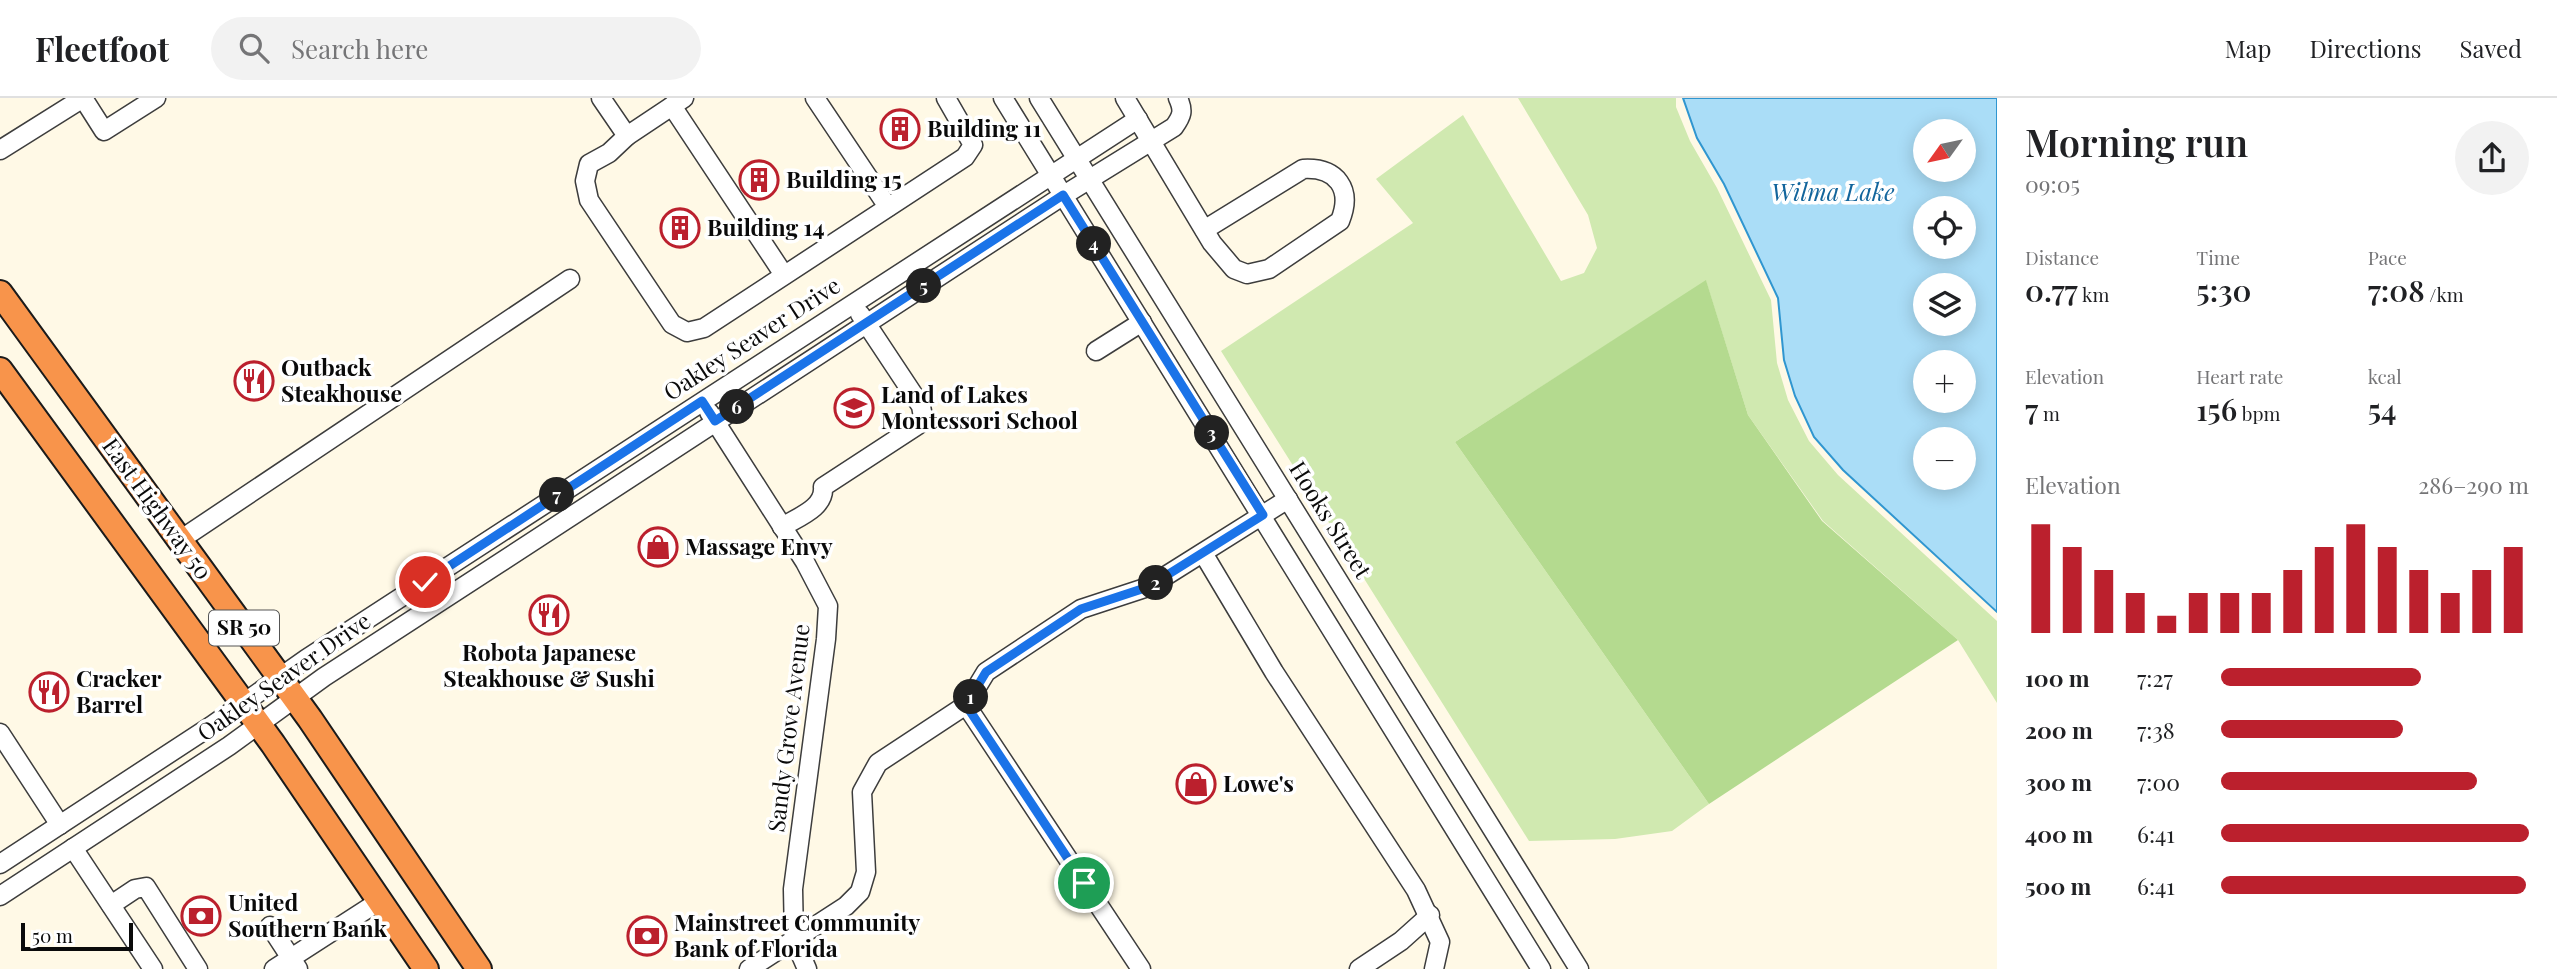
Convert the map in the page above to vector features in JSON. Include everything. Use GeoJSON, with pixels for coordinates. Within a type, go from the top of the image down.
{"type":"FeatureCollection","features":[{"type":"Feature","properties":{"kind":"highway","name":"East Highway 50"},"geometry":{"type":"LineString","coordinates":[[0,293],[295,699],[479,969]]}},
{"type":"Feature","properties":{"kind":"highway","name":"East Highway 50"},"geometry":{"type":"LineString","coordinates":[[0,370],[259,725],[426,969]]}},
{"type":"Feature","properties":{"kind":"street"},"geometry":{"type":"LineString","coordinates":[[0,150],[83,98],[104,131],[156,98]]}},
{"type":"Feature","properties":{"kind":"street"},"geometry":{"type":"LineString","coordinates":[[601,98],[627,136]]}},
{"type":"Feature","properties":{"kind":"street"},"geometry":{"type":"LineString","coordinates":[[815,98],[888,207]]}},
{"type":"Feature","properties":{"kind":"street"},"geometry":{"type":"LineString","coordinates":[[784,275],[678,102],[589,164],[585,181],[589,200],[672,324],[687,332],[704,328],[965,157],[973,145],[946,98]]}},
{"type":"Feature","properties":{"kind":"street"},"geometry":{"type":"LineString","coordinates":[[1003,98],[1541,969]]}},
{"type":"Feature","properties":{"kind":"street","name":"Hooks Street"},"geometry":{"type":"LineString","coordinates":[[1039,98],[1575,962]]}},
{"type":"Feature","properties":{"kind":"street"},"geometry":{"type":"LineString","coordinates":[[1125,98],[1204,230],[1222,258],[1234,269],[1256,274],[1340,221],[1345,200],[1335,176],[1319,168],[1303,169],[1204,230]]}},
{"type":"Feature","properties":{"kind":"street","name":"Oakley Seaver Drive"},"geometry":{"type":"LineString","coordinates":[[0,896],[715,421],[1063,195],[1152,142],[1174,127],[1182,117],[1183,109],[1178,98]]}},
{"type":"Feature","properties":{"kind":"street","name":"Oakley Seaver Drive"},"geometry":{"type":"LineString","coordinates":[[0,864],[702,401],[1138,119]]}},
{"type":"Feature","properties":{"kind":"street"},"geometry":{"type":"LineString","coordinates":[[180,540],[570,279]]}},
{"type":"Feature","properties":{"kind":"street"},"geometry":{"type":"LineString","coordinates":[[782,527],[819,504],[823,497],[823,487],[921,421],[921,406],[852,303]]}},
{"type":"Feature","properties":{"kind":"street"},"geometry":{"type":"LineString","coordinates":[[1096,351],[1142,322]]}},
{"type":"Feature","properties":{"kind":"street","name":"Sandy Grove Avenue"},"geometry":{"type":"LineString","coordinates":[[702,401],[782,527],[828,606],[793,889],[794,939],[807,969]]}},
{"type":"Feature","properties":{"kind":"street"},"geometry":{"type":"LineString","coordinates":[[749,969],[846,906],[863,885],[866,872],[860,803],[870,772],[878,763],[966,705],[986,672],[1081,609],[1148,587],[1288,499]]}},
{"type":"Feature","properties":{"kind":"street"},"geometry":{"type":"LineString","coordinates":[[1203,553],[1275,672],[1430,915],[1440,942],[1434,969]]}},
{"type":"Feature","properties":{"kind":"street"},"geometry":{"type":"LineString","coordinates":[[966,705],[1141,969]]}},
{"type":"Feature","properties":{"kind":"street"},"geometry":{"type":"LineString","coordinates":[[0,733],[60,825]]}},
{"type":"Feature","properties":{"kind":"street"},"geometry":{"type":"LineString","coordinates":[[73,848],[153,969]]}},
{"type":"Feature","properties":{"kind":"street"},"geometry":{"type":"LineString","coordinates":[[111,905],[135,890],[146,887],[198,969]]}},
{"type":"Feature","properties":{"kind":"street"},"geometry":{"type":"LineString","coordinates":[[274,969],[294,963],[381,900]]}},
{"type":"Feature","properties":{"kind":"street"},"geometry":{"type":"LineString","coordinates":[[1359,969],[1401,941],[1430,915]]}},
{"type":"Feature","properties":{"kind":"street"},"geometry":{"type":"LineString","coordinates":[[270,926],[294,963]]}},
{"type":"Feature","properties":{"kind":"street"},"geometry":{"type":"LineString","coordinates":[[1549,969],[1575,962]]}},
{"type":"Feature","properties":{"kind":"green space"},"geometry":{"type":"Polygon","coordinates":[[[1518,98],[1676,98],[1676,107],[1690,141],[1717,188],[1771,300],[1777,363],[1788,400],[1809,441],[1838,475],[1997,621],[1997,703],[1958,640],[1823,521],[1748,415],[1706,281],[1455,442],[1709,804],[1672,831],[1615,839],[1529,841],[1221,351],[1413,223],[1376,179],[1463,115],[1561,281],[1584,273],[1597,248],[1588,215],[1518,98]]]}},
{"type":"Feature","properties":{"kind":"green space"},"geometry":{"type":"Polygon","coordinates":[[[1706,280],[1748,415],[1822,521],[1958,640],[1709,804],[1455,442],[1706,280]]]}},
{"type":"Feature","properties":{"kind":"water","name":"Wilma Lake"},"geometry":{"type":"Polygon","coordinates":[[[1683,98],[1997,98],[1997,612],[1843,470],[1814,437],[1795,396],[1784,360],[1778,298],[1724,184],[1697,138],[1683,98]]]}},
{"type":"Feature","properties":{"kind":"place","name":"Building 11"},"geometry":{"type":"Point","coordinates":[900,129]}},
{"type":"Feature","properties":{"kind":"place","name":"Building 15"},"geometry":{"type":"Point","coordinates":[759,180]}},
{"type":"Feature","properties":{"kind":"place","name":"Building 14"},"geometry":{"type":"Point","coordinates":[680,228]}},
{"type":"Feature","properties":{"kind":"place","name":"Outback Steakhouse"},"geometry":{"type":"Point","coordinates":[254,381]}},
{"type":"Feature","properties":{"kind":"place","name":"Land of Lakes Montessori School"},"geometry":{"type":"Point","coordinates":[854,408]}},
{"type":"Feature","properties":{"kind":"place","name":"Massage Envy"},"geometry":{"type":"Point","coordinates":[658,547]}},
{"type":"Feature","properties":{"kind":"place","name":"Robota Japanese Steakhouse & Sushi"},"geometry":{"type":"Point","coordinates":[549,615]}},
{"type":"Feature","properties":{"kind":"place","name":"Cracker Barrel"},"geometry":{"type":"Point","coordinates":[49,692]}},
{"type":"Feature","properties":{"kind":"place","name":"Lowe's"},"geometry":{"type":"Point","coordinates":[1196,784]}},
{"type":"Feature","properties":{"kind":"place","name":"United Southern Bank"},"geometry":{"type":"Point","coordinates":[201,916]}},
{"type":"Feature","properties":{"kind":"place","name":"Mainstreet Community Bank of Florida"},"geometry":{"type":"Point","coordinates":[647,936]}},
{"type":"Feature","properties":{"kind":"route"},"geometry":{"type":"LineString","coordinates":[[425,582],[702,401],[715,421],[1063,195],[1263,515],[1148,587],[1081,609],[986,672],[966,705],[1084,883]]}}]}
